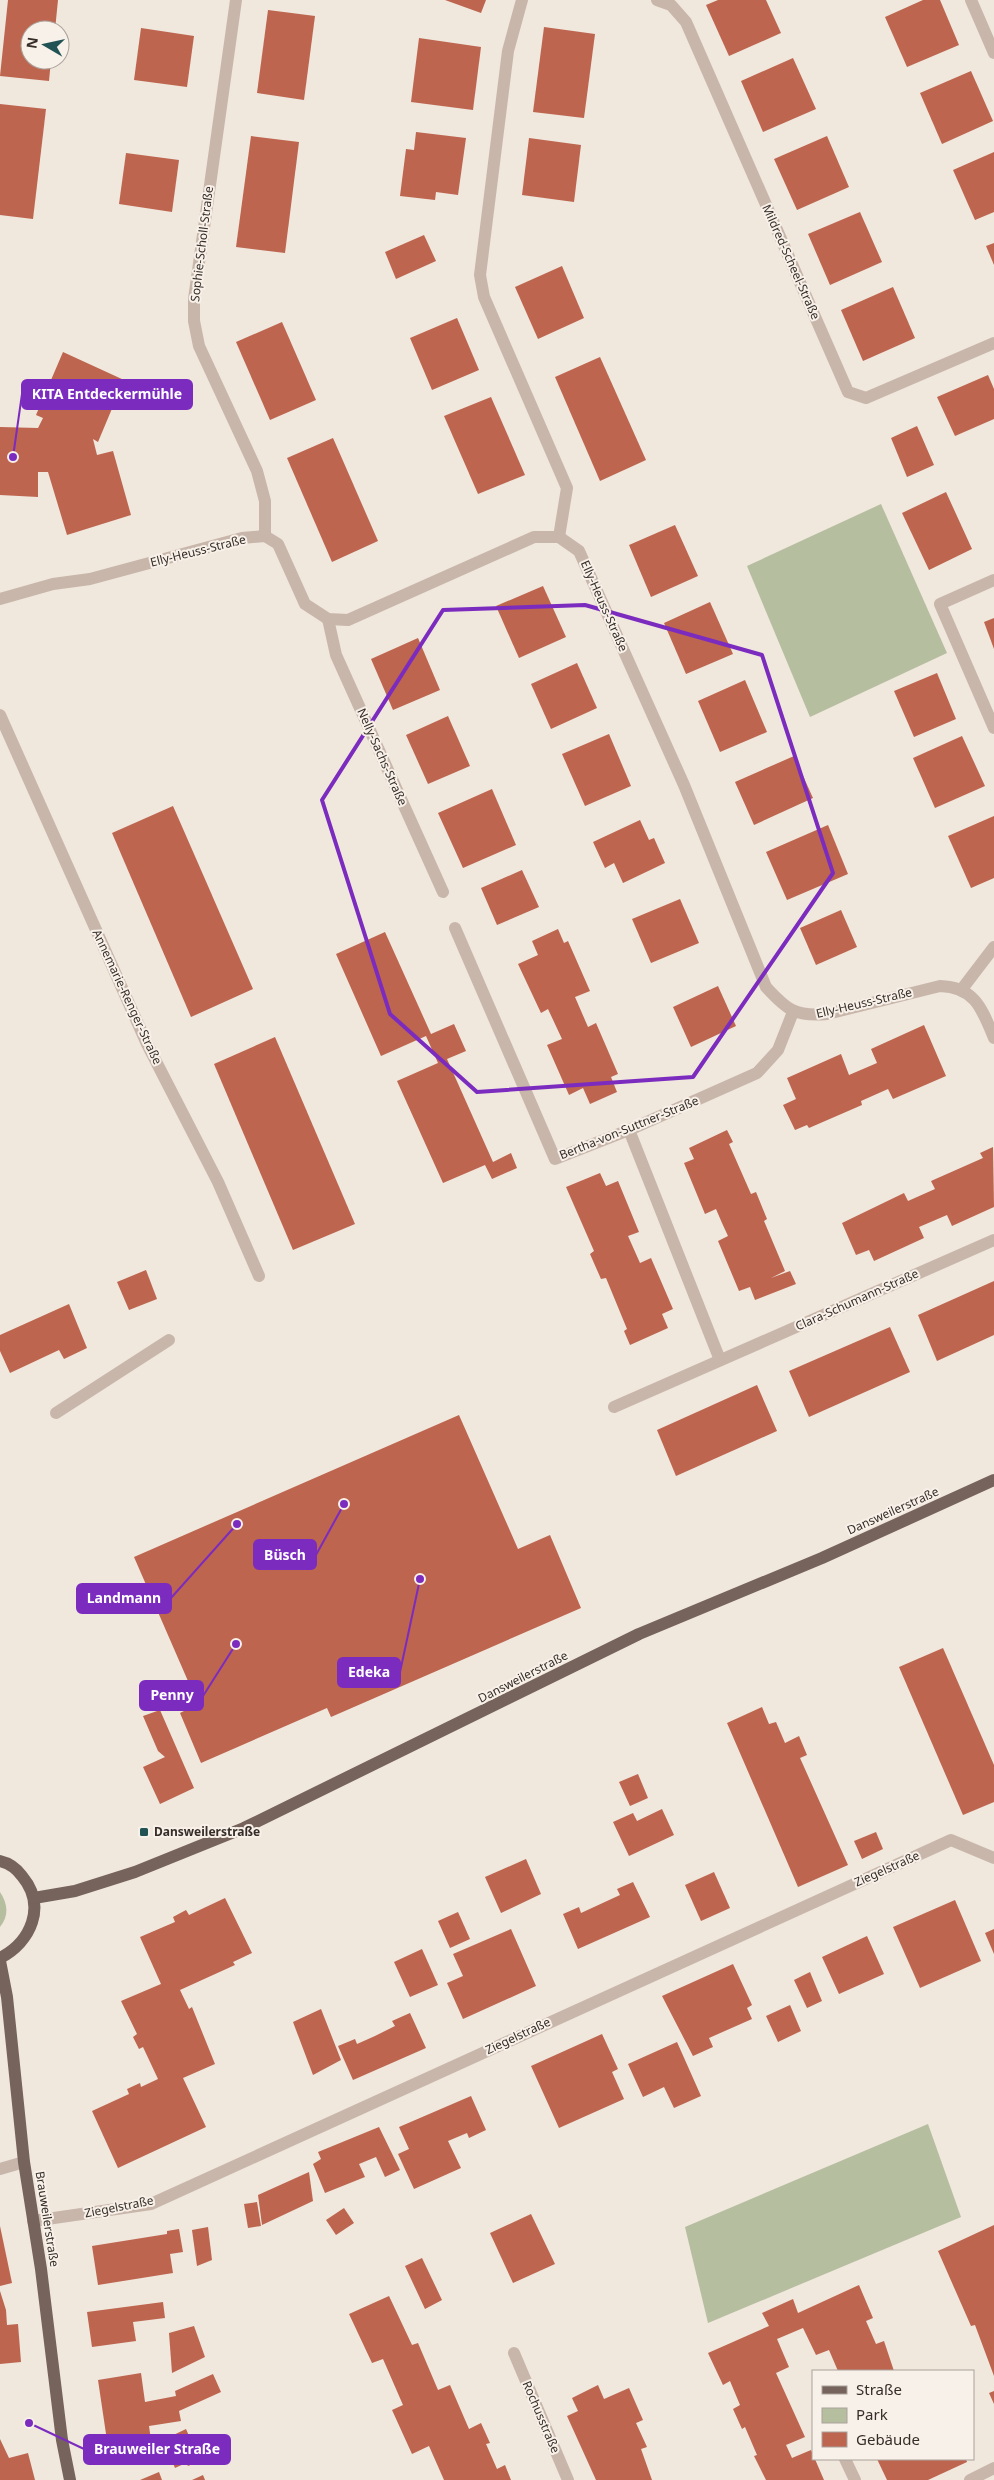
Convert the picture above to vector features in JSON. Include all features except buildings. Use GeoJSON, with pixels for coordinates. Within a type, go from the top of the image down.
{"type":"FeatureCollection","features":[{"type":"Feature","properties":{"kind":"main road","name":"Dansweilerstraße"},"geometry":{"type":"LineString","coordinates":[[34,1898],[75,1891],[143,1870],[244,1828],[639,1634],[822,1558],[994,1480]]}},
{"type":"Feature","properties":{"kind":"main road"},"geometry":{"type":"LineString","coordinates":[[0,1860],[17,1870],[28,1882],[34,1898]]}},
{"type":"Feature","properties":{"kind":"main road","name":"Brauweilerstraße"},"geometry":{"type":"LineString","coordinates":[[34,1898],[35,1913],[31,1927],[18,1946],[0,1959],[7,1997],[24,2162],[62,2440],[70,2480]]}},
{"type":"Feature","properties":{"kind":"street","name":"Sophie-Scholl-Straße"},"geometry":{"type":"LineString","coordinates":[[236,0],[194,298],[194,321],[199,346],[256,470],[265,501],[265,536]]}},
{"type":"Feature","properties":{"kind":"street"},"geometry":{"type":"LineString","coordinates":[[265,536],[278,544],[304,604],[328,619],[348,620],[534,537],[559,536],[567,488],[484,297],[480,275],[508,51],[522,0]]}},
{"type":"Feature","properties":{"kind":"street","name":"Mildred-Scheel-Straße"},"geometry":{"type":"LineString","coordinates":[[657,0],[671,5],[686,22],[848,392],[866,398],[994,343]]}},
{"type":"Feature","properties":{"kind":"street"},"geometry":{"type":"LineString","coordinates":[[971,0],[994,53]]}},
{"type":"Feature","properties":{"kind":"street","name":"Elly-Heuss-Straße"},"geometry":{"type":"LineString","coordinates":[[0,599],[52,584],[90,579],[242,538],[265,536]]}},
{"type":"Feature","properties":{"kind":"street","name":"Elly-Heuss-Straße"},"geometry":{"type":"LineString","coordinates":[[559,536],[579,551],[684,785],[766,987],[780,1003],[793,1012],[810,1016],[826,1014],[940,986],[962,989]]}},
{"type":"Feature","properties":{"kind":"street"},"geometry":{"type":"LineString","coordinates":[[994,580],[940,604],[994,728]]}},
{"type":"Feature","properties":{"kind":"street","name":"Nelly-Sachs-Straße"},"geometry":{"type":"LineString","coordinates":[[328,619],[336,655],[443,892]]}},
{"type":"Feature","properties":{"kind":"street","name":"Annemarie-Renger-Straße"},"geometry":{"type":"LineString","coordinates":[[0,715],[147,1044],[218,1182],[260,1276]]}},
{"type":"Feature","properties":{"kind":"street","name":"Bertha-von-Suttner-Straße"},"geometry":{"type":"LineString","coordinates":[[455,928],[555,1159],[629,1130],[757,1073],[778,1050],[793,1012]]}},
{"type":"Feature","properties":{"kind":"street"},"geometry":{"type":"LineString","coordinates":[[994,947],[962,989],[982,1010],[994,1038]]}},
{"type":"Feature","properties":{"kind":"street"},"geometry":{"type":"LineString","coordinates":[[629,1130],[720,1360]]}},
{"type":"Feature","properties":{"kind":"street","name":"Clara-Schumann-Straße"},"geometry":{"type":"LineString","coordinates":[[614,1407],[994,1240]]}},
{"type":"Feature","properties":{"kind":"street"},"geometry":{"type":"LineString","coordinates":[[56,1413],[169,1340]]}},
{"type":"Feature","properties":{"kind":"street","name":"Ziegelstraße"},"geometry":{"type":"LineString","coordinates":[[33,2221],[151,2204],[952,1840],[994,1858]]}},
{"type":"Feature","properties":{"kind":"street"},"geometry":{"type":"LineString","coordinates":[[0,2169],[24,2162]]}},
{"type":"Feature","properties":{"kind":"street","name":"Rochusstraße"},"geometry":{"type":"LineString","coordinates":[[514,2353],[568,2480]]}},
{"type":"Feature","properties":{"kind":"street"},"geometry":{"type":"LineString","coordinates":[[845,2460],[855,2480]]}},
{"type":"Feature","properties":{"kind":"street"},"geometry":{"type":"LineString","coordinates":[[970,2480],[994,2468]]}},
{"type":"Feature","properties":{"kind":"highlighted area"},"geometry":{"type":"Polygon","coordinates":[[[585,605],[762,655],[833,873],[693,1077],[477,1092],[390,1014],[322,800],[443,610],[585,605]]]}},
{"type":"Feature","properties":{"kind":"green space"},"geometry":{"type":"Polygon","coordinates":[[[881,504],[947,653],[810,717],[747,566],[881,504]]]}},
{"type":"Feature","properties":{"kind":"green space"},"geometry":{"type":"Polygon","coordinates":[[[0,1892],[5,1901],[6,1914],[0,1927],[0,1892]]]}},
{"type":"Feature","properties":{"kind":"green space"},"geometry":{"type":"Polygon","coordinates":[[[928,2124],[961,2217],[708,2323],[685,2227],[928,2124]]]}},
{"type":"Feature","properties":{"kind":"place","name":"KITA Entdeckermühle"},"geometry":{"type":"Point","coordinates":[13,457]}},
{"type":"Feature","properties":{"kind":"place","name":"Büsch"},"geometry":{"type":"Point","coordinates":[344,1504]}},
{"type":"Feature","properties":{"kind":"place","name":"Landmann"},"geometry":{"type":"Point","coordinates":[237,1524]}},
{"type":"Feature","properties":{"kind":"place","name":"Edeka"},"geometry":{"type":"Point","coordinates":[420,1579]}},
{"type":"Feature","properties":{"kind":"place","name":"Penny"},"geometry":{"type":"Point","coordinates":[236,1644]}},
{"type":"Feature","properties":{"kind":"place","name":"Dansweilerstraße"},"geometry":{"type":"Point","coordinates":[144,1832]}},
{"type":"Feature","properties":{"kind":"place","name":"Brauweiler Straße"},"geometry":{"type":"Point","coordinates":[29,2423]}}]}
